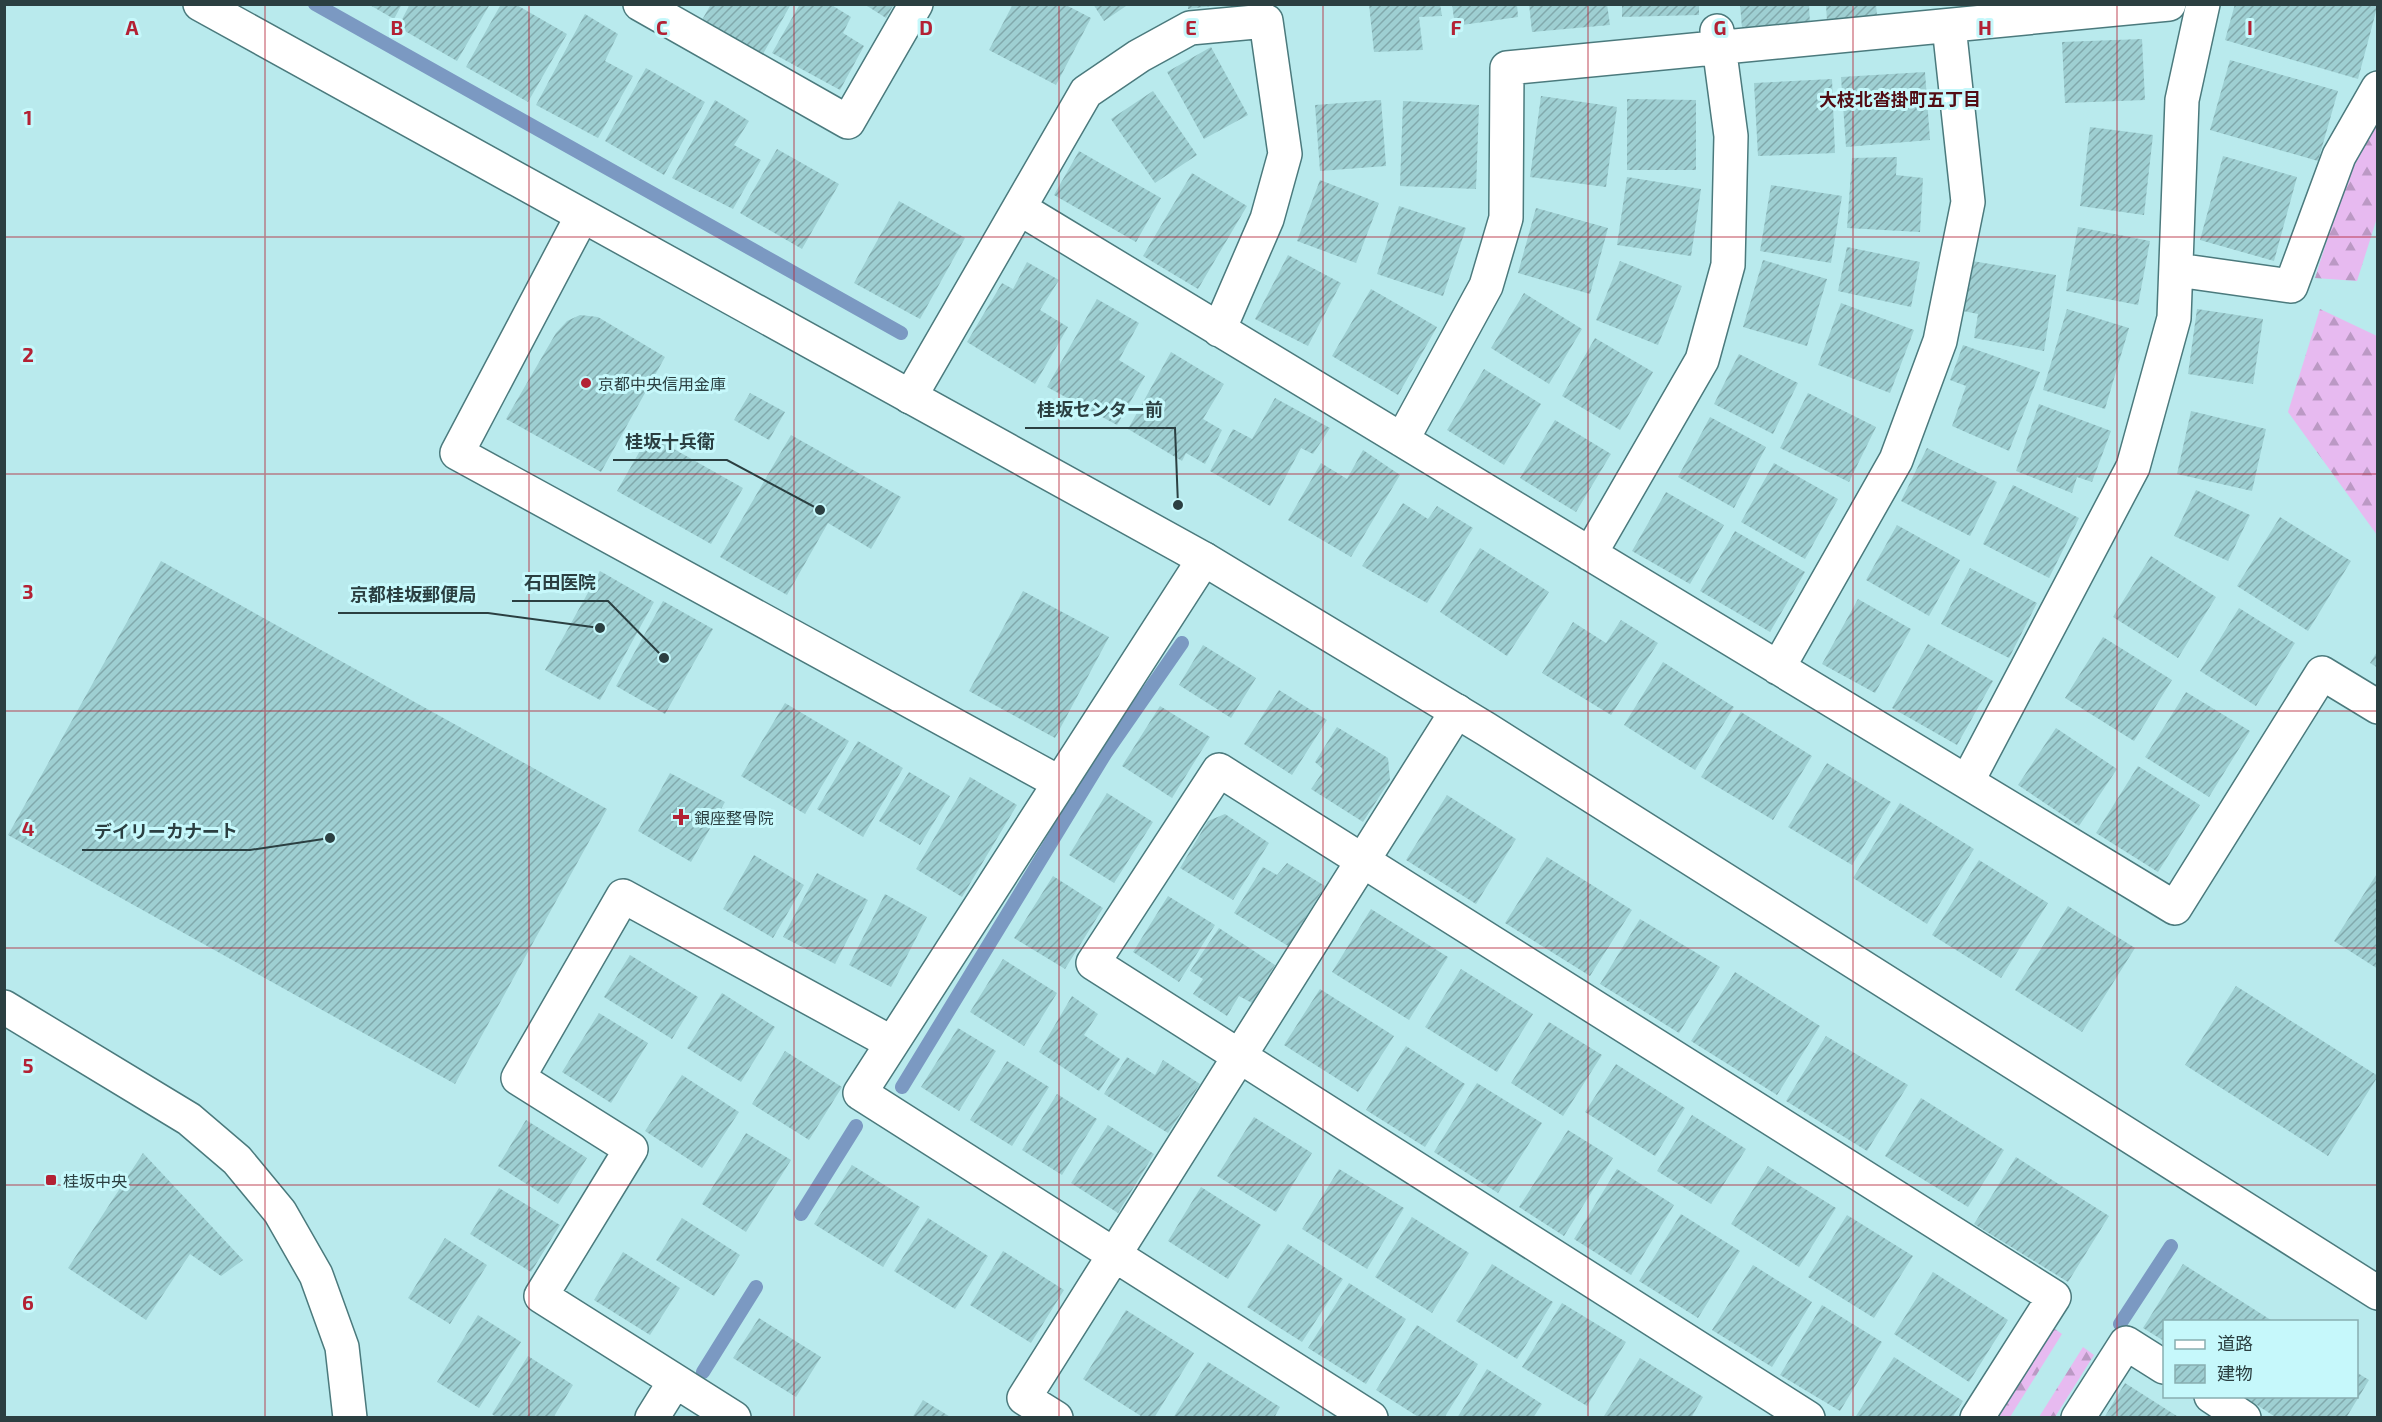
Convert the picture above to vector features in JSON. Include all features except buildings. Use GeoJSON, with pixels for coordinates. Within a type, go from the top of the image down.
{"type":"FeatureCollection","features":[{"type":"Feature","properties":{"kind":"street"},"geometry":{"type":"LineString","coordinates":[[200,4],[1204,559],[1457,711],[2378,1293]]}},
{"type":"Feature","properties":{"kind":"street"},"geometry":{"type":"LineString","coordinates":[[651,7],[848,122],[916,4]]}},
{"type":"Feature","properties":{"kind":"street"},"geometry":{"type":"LineString","coordinates":[[1402,440],[1486,286],[1506,218],[1507,68],[1718,39],[1949,26],[2169,4]]}},
{"type":"Feature","properties":{"kind":"street"},"geometry":{"type":"LineString","coordinates":[[1967,782],[2133,467],[2174,318],[2182,100],[2203,4]]}},
{"type":"Feature","properties":{"kind":"street"},"geometry":{"type":"LineString","coordinates":[[910,397],[1086,92],[1139,56],[1190,28],[1266,21],[1286,154],[1267,219],[1219,330]]}},
{"type":"Feature","properties":{"kind":"street"},"geometry":{"type":"LineString","coordinates":[[1778,668],[1896,460],[1940,341],[1968,202],[1949,26]]}},
{"type":"Feature","properties":{"kind":"street"},"geometry":{"type":"LineString","coordinates":[[1590,554],[1702,360],[1728,265],[1731,136],[1718,39]]}},
{"type":"Feature","properties":{"kind":"street"},"geometry":{"type":"LineString","coordinates":[[2177,270],[2291,286],[2339,156],[2378,88]]}},
{"type":"Feature","properties":{"kind":"street"},"geometry":{"type":"LineString","coordinates":[[1019,208],[2175,908],[2322,673],[2378,707]]}},
{"type":"Feature","properties":{"kind":"street"},"geometry":{"type":"LineString","coordinates":[[582,216],[457,453],[1060,783]]}},
{"type":"Feature","properties":{"kind":"street"},"geometry":{"type":"LineString","coordinates":[[1204,559],[860,1093],[1371,1418]]}},
{"type":"Feature","properties":{"kind":"street"},"geometry":{"type":"LineString","coordinates":[[1056,1418],[1024,1398],[1457,711]]}},
{"type":"Feature","properties":{"kind":"street"},"geometry":{"type":"LineString","coordinates":[[1808,1418],[1093,963],[1219,770],[2054,1297],[1977,1418]]}},
{"type":"Feature","properties":{"kind":"street"},"geometry":{"type":"LineString","coordinates":[[734,1418],[541,1296],[631,1149],[518,1078],[623,896],[892,1043]]}},
{"type":"Feature","properties":{"kind":"street"},"geometry":{"type":"LineString","coordinates":[[4,1007],[189,1119],[237,1160],[280,1212],[316,1275],[342,1347],[350,1418]]}},
{"type":"Feature","properties":{"kind":"street"},"geometry":{"type":"LineString","coordinates":[[2078,1418],[2126,1343],[2163,1366]]}},
{"type":"Feature","properties":{"kind":"street"},"geometry":{"type":"LineString","coordinates":[[652,1418],[675,1381]]}},
{"type":"Feature","properties":{"kind":"street"},"geometry":{"type":"LineString","coordinates":[[2214,1398],[2244,1418]]}},
{"type":"Feature","properties":{"kind":"green space"},"geometry":{"type":"Polygon","coordinates":[[[2377,124],[2377,218],[2357,281],[2315,278],[2346,180],[2377,124]]]}},
{"type":"Feature","properties":{"kind":"green space"},"geometry":{"type":"Polygon","coordinates":[[[2320,309],[2377,336],[2377,535],[2288,412],[2320,309]]]}},
{"type":"Feature","properties":{"kind":"green space"},"geometry":{"type":"Polygon","coordinates":[[[2052,1327],[2062,1334],[2010,1417],[1995,1418],[2052,1327]]]}},
{"type":"Feature","properties":{"kind":"green space"},"geometry":{"type":"Polygon","coordinates":[[[2083,1347],[2094,1355],[2055,1417],[2039,1417],[2083,1347]]]}},
{"type":"Feature","properties":{"kind":"waterway"},"geometry":{"type":"LineString","coordinates":[[315,4],[901,333]]}},
{"type":"Feature","properties":{"kind":"waterway"},"geometry":{"type":"LineString","coordinates":[[902,1087],[1105,754],[1182,643]]}},
{"type":"Feature","properties":{"kind":"waterway"},"geometry":{"type":"LineString","coordinates":[[801,1214],[856,1126]]}},
{"type":"Feature","properties":{"kind":"waterway"},"geometry":{"type":"LineString","coordinates":[[2120,1324],[2171,1246]]}},
{"type":"Feature","properties":{"kind":"waterway"},"geometry":{"type":"LineString","coordinates":[[703,1372],[756,1287]]}},
{"type":"Feature","properties":{"kind":"place","name":"京都中央信用金庫"},"geometry":{"type":"Point","coordinates":[586,383]}},
{"type":"Feature","properties":{"kind":"place","name":"桂坂センター前"},"geometry":{"type":"Point","coordinates":[1178,505]}},
{"type":"Feature","properties":{"kind":"place","name":"桂坂十兵衛"},"geometry":{"type":"Point","coordinates":[820,510]}},
{"type":"Feature","properties":{"kind":"place","name":"京都桂坂郵便局"},"geometry":{"type":"Point","coordinates":[600,628]}},
{"type":"Feature","properties":{"kind":"place","name":"石田医院"},"geometry":{"type":"Point","coordinates":[664,658]}},
{"type":"Feature","properties":{"kind":"place","name":"銀座整骨院"},"geometry":{"type":"Point","coordinates":[681,817]}},
{"type":"Feature","properties":{"kind":"place","name":"デイリーカナート"},"geometry":{"type":"Point","coordinates":[330,838]}},
{"type":"Feature","properties":{"kind":"place","name":"桂坂中央"},"geometry":{"type":"Point","coordinates":[51,1180]}},
{"type":"Feature","properties":{"kind":"district","name":"大枝北沓掛町五丁目"},"geometry":{"type":"Point","coordinates":[1900,99]}}]}
